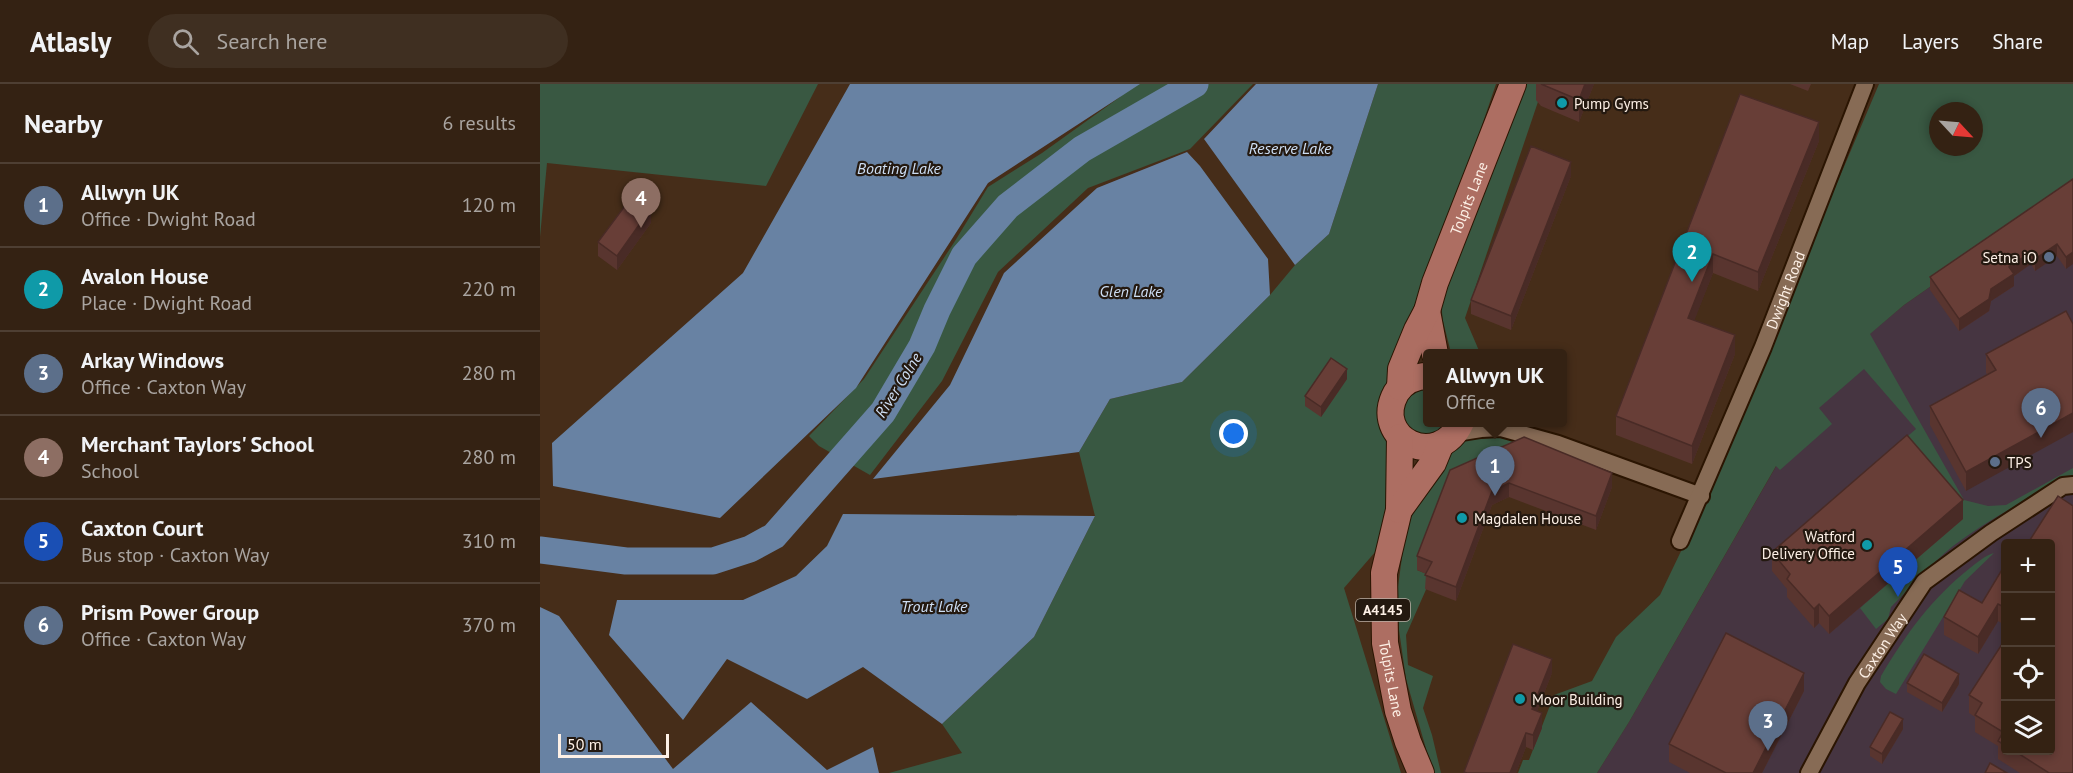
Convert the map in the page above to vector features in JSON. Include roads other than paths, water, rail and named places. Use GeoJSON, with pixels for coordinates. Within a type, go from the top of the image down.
{"type":"FeatureCollection","features":[{"type":"Feature","properties":{"kind":"main road","name":"Tolpits Lane"},"geometry":{"type":"LineString","coordinates":[[1421,773],[1398,711],[1385,643],[1384,573],[1399,510],[1400,437],[1394,429],[1390,408],[1400,387],[1401,369],[1427,311],[1435,283],[1513,84]]}},
{"type":"Feature","properties":{"kind":"main road","name":"Tolpits Lane"},"geometry":{"type":"LineString","coordinates":[[1427,311],[1434,349]]}},
{"type":"Feature","properties":{"kind":"main road"},"geometry":{"type":"LineString","coordinates":[[1400,387],[1411,379],[1423,377]]}},
{"type":"Feature","properties":{"kind":"main road","name":"Tolpits Lane"},"geometry":{"type":"LineString","coordinates":[[1399,510],[1452,434]]}},
{"type":"Feature","properties":{"kind":"main road"},"geometry":{"type":"LineString","coordinates":[[1400,437],[1413,444],[1426,447],[1452,434]]}},
{"type":"Feature","properties":{"kind":"street","name":"Dwight Road"},"geometry":{"type":"LineString","coordinates":[[1680,541],[1763,347],[1865,84]]}},
{"type":"Feature","properties":{"kind":"street"},"geometry":{"type":"LineString","coordinates":[[1452,434],[1490,427]]}},
{"type":"Feature","properties":{"kind":"street"},"geometry":{"type":"LineString","coordinates":[[1504,427],[1701,496]]}},
{"type":"Feature","properties":{"kind":"street","name":"Caxton Way"},"geometry":{"type":"LineString","coordinates":[[1809,773],[1857,683],[1924,582],[1991,533],[2063,486],[2073,485]]}},
{"type":"Feature","properties":{"kind":"water","name":"Boating Lake"},"geometry":{"type":"Polygon","coordinates":[[[850,84],[1140,84],[988,183],[856,388],[720,518],[553,486],[552,443],[743,273],[850,84]]]}},
{"type":"Feature","properties":{"kind":"water","name":"Reserve Lake"},"geometry":{"type":"Polygon","coordinates":[[[1256,84],[1378,84],[1329,234],[1295,265],[1204,139],[1256,84]]]}},
{"type":"Feature","properties":{"kind":"water","name":"Glen Lake"},"geometry":{"type":"Polygon","coordinates":[[[1187,152],[1200,166],[1268,259],[1270,295],[1182,382],[1110,399],[1079,452],[873,479],[950,385],[1004,273],[1097,188],[1187,152]]]}},
{"type":"Feature","properties":{"kind":"water","name":"Trout Lake"},"geometry":{"type":"Polygon","coordinates":[[[843,514],[1095,516],[1034,637],[942,724],[863,667],[807,699],[727,659],[683,720],[609,635],[617,600],[743,600],[796,576],[827,546],[843,514]]]}},
{"type":"Feature","properties":{"kind":"water"},"geometry":{"type":"Polygon","coordinates":[[[540,607],[559,616],[673,769],[751,702],[827,770],[873,747],[879,773],[540,773],[540,607]]]}},
{"type":"Feature","properties":{"kind":"waterway","name":"River Colne"},"geometry":{"type":"LineString","coordinates":[[540,550],[626,561],[713,561],[750,549],[774,536],[883,412],[922,346],[964,256],[1008,206],[1082,149],[1195,84]]}},
{"type":"Feature","properties":{"kind":"place","name":"Pump Gyms"},"geometry":{"type":"Point","coordinates":[1562,103]}},
{"type":"Feature","properties":{"kind":"place","name":"Merchant Taylors' School"},"geometry":{"type":"Point","coordinates":[641,228]}},
{"type":"Feature","properties":{"kind":"place","name":"Setna iO"},"geometry":{"type":"Point","coordinates":[2049,257]}},
{"type":"Feature","properties":{"kind":"place","name":"Avalon House"},"geometry":{"type":"Point","coordinates":[1692,282]}},
{"type":"Feature","properties":{"kind":"place","name":"Prism Power Group"},"geometry":{"type":"Point","coordinates":[2041,438]}},
{"type":"Feature","properties":{"kind":"place","name":"TPS"},"geometry":{"type":"Point","coordinates":[1995,462]}},
{"type":"Feature","properties":{"kind":"place","name":"Allwyn UK"},"geometry":{"type":"Point","coordinates":[1495,496]}},
{"type":"Feature","properties":{"kind":"place","name":"Magdalen House"},"geometry":{"type":"Point","coordinates":[1462,518]}},
{"type":"Feature","properties":{"kind":"place","name":"Watford Delivery Office"},"geometry":{"type":"Point","coordinates":[1867,545]}},
{"type":"Feature","properties":{"kind":"place","name":"Caxton Court"},"geometry":{"type":"Point","coordinates":[1898,597]}},
{"type":"Feature","properties":{"kind":"place","name":"Moor Building"},"geometry":{"type":"Point","coordinates":[1520,699]}},
{"type":"Feature","properties":{"kind":"place","name":"Arkay Windows"},"geometry":{"type":"Point","coordinates":[1768,751]}}]}
